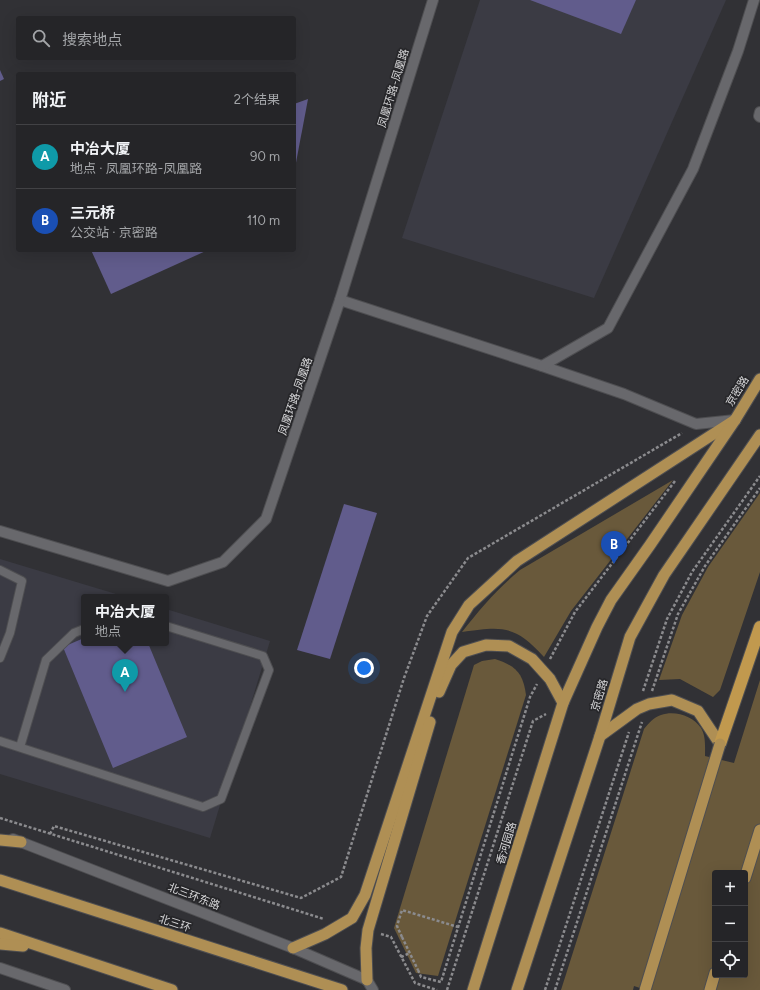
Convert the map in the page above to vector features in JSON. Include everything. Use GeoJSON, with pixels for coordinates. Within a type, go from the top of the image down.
{"type":"FeatureCollection","features":[{"type":"Feature","properties":{"kind":"highway","name":"京密路"},"geometry":{"type":"LineString","coordinates":[[563,703],[597,627],[611,600],[735,420],[760,379]]}},
{"type":"Feature","properties":{"kind":"highway"},"geometry":{"type":"LineString","coordinates":[[293,948],[325,934],[352,918],[365,895],[452,632],[469,605],[517,561],[735,420]]}},
{"type":"Feature","properties":{"kind":"highway","name":"京密路"},"geometry":{"type":"LineString","coordinates":[[516,990],[600,736],[630,637],[664,575],[760,435]]}},
{"type":"Feature","properties":{"kind":"highway"},"geometry":{"type":"LineString","coordinates":[[645,990],[720,744],[760,626]]}},
{"type":"Feature","properties":{"kind":"highway"},"geometry":{"type":"LineString","coordinates":[[367,980],[366,948],[368,930],[439,691],[451,665],[463,652],[486,645],[510,646],[532,659],[550,680],[563,703]]}},
{"type":"Feature","properties":{"kind":"highway"},"geometry":{"type":"LineString","coordinates":[[600,736],[637,709],[649,704],[672,700],[698,710],[720,744]]}},
{"type":"Feature","properties":{"kind":"highway","name":"香河园路"},"geometry":{"type":"LineString","coordinates":[[473,990],[563,703]]}},
{"type":"Feature","properties":{"kind":"highway"},"geometry":{"type":"LineString","coordinates":[[748,870],[760,830]]}},
{"type":"Feature","properties":{"kind":"highway"},"geometry":{"type":"LineString","coordinates":[[0,840],[21,842]]}},
{"type":"Feature","properties":{"kind":"highway","name":"北三环"},"geometry":{"type":"LineString","coordinates":[[0,880],[342,990]]}},
{"type":"Feature","properties":{"kind":"highway"},"geometry":{"type":"LineString","coordinates":[[0,933],[38,947],[172,990]]}},
{"type":"Feature","properties":{"kind":"highway"},"geometry":{"type":"LineString","coordinates":[[0,944],[38,947]]}},
{"type":"Feature","properties":{"kind":"highway"},"geometry":{"type":"LineString","coordinates":[[710,990],[714,978]]}},
{"type":"Feature","properties":{"kind":"street","name":"凤凰环路-凤凰路"},"geometry":{"type":"LineString","coordinates":[[0,531],[168,581],[223,562],[266,519],[340,300],[433,0]]}},
{"type":"Feature","properties":{"kind":"street"},"geometry":{"type":"LineString","coordinates":[[542,366],[608,328],[693,169],[738,51],[754,0]]}},
{"type":"Feature","properties":{"kind":"street"},"geometry":{"type":"LineString","coordinates":[[760,112],[760,117]]}},
{"type":"Feature","properties":{"kind":"street"},"geometry":{"type":"LineString","coordinates":[[340,300],[624,394],[696,424],[735,420]]}},
{"type":"Feature","properties":{"kind":"street","name":"北三环东路"},"geometry":{"type":"LineString","coordinates":[[0,835],[293,948],[367,980]]}},
{"type":"Feature","properties":{"kind":"street"},"geometry":{"type":"LineString","coordinates":[[0,968],[66,990]]}},
{"type":"Feature","properties":{"kind":"street"},"geometry":{"type":"LineString","coordinates":[[367,980],[373,990]]}},
{"type":"Feature","properties":{"kind":"lane"},"geometry":{"type":"LineString","coordinates":[[0,570],[22,581],[10,633],[0,658]]}},
{"type":"Feature","properties":{"kind":"lane"},"geometry":{"type":"LineString","coordinates":[[0,741],[203,807],[221,799],[270,670],[263,656],[169,627]]}},
{"type":"Feature","properties":{"kind":"lane"},"geometry":{"type":"LineString","coordinates":[[20,748],[46,660],[74,633],[81,630]]}},
{"type":"Feature","properties":{"kind":"path"},"geometry":{"type":"LineString","coordinates":[[50,834],[54,826],[301,898],[341,877],[404,678],[427,616],[468,558],[696,424]]}},
{"type":"Feature","properties":{"kind":"path"},"geometry":{"type":"LineString","coordinates":[[637,709],[667,619],[692,572],[760,476]]}},
{"type":"Feature","properties":{"kind":"path"},"geometry":{"type":"LineString","coordinates":[[547,664],[575,612],[676,479]]}},
{"type":"Feature","properties":{"kind":"path"},"geometry":{"type":"LineString","coordinates":[[555,990],[649,704],[654,681],[678,614],[705,566],[760,488]]}},
{"type":"Feature","properties":{"kind":"path"},"geometry":{"type":"LineString","coordinates":[[458,927],[402,910],[397,926],[422,977],[441,982],[530,697],[537,684]]}},
{"type":"Feature","properties":{"kind":"path"},"geometry":{"type":"LineString","coordinates":[[447,990],[533,721],[563,703]]}},
{"type":"Feature","properties":{"kind":"path"},"geometry":{"type":"LineString","coordinates":[[545,990],[629,732]]}},
{"type":"Feature","properties":{"kind":"path"},"geometry":{"type":"LineString","coordinates":[[0,818],[313,916]]}},
{"type":"Feature","properties":{"kind":"path"},"geometry":{"type":"LineString","coordinates":[[401,957],[410,953]]}},
{"type":"Feature","properties":{"kind":"shaded area"},"geometry":{"type":"Polygon","coordinates":[[[480,0],[726,0],[594,298],[402,238],[480,0]]]}},
{"type":"Feature","properties":{"kind":"shaded area"},"geometry":{"type":"Polygon","coordinates":[[[673,480],[571,611],[544,657],[525,639],[508,630],[488,629],[462,632],[503,585],[520,570],[673,480]]]}},
{"type":"Feature","properties":{"kind":"shaded area"},"geometry":{"type":"Polygon","coordinates":[[[760,493],[760,572],[720,690],[713,697],[680,679],[659,680],[682,615],[708,567],[760,493]]]}},
{"type":"Feature","properties":{"kind":"shaded area"},"geometry":{"type":"Polygon","coordinates":[[[0,559],[116,594],[81,594],[81,646],[169,646],[169,610],[270,641],[210,838],[0,774],[0,559]]]}},
{"type":"Feature","properties":{"kind":"shaded area"},"geometry":{"type":"Polygon","coordinates":[[[495,659],[508,664],[517,671],[523,681],[526,695],[438,976],[416,973],[394,928],[474,665],[482,661],[495,659]]]}},
{"type":"Feature","properties":{"kind":"shaded area"},"geometry":{"type":"Polygon","coordinates":[[[760,680],[760,990],[646,990],[634,986],[633,990],[561,990],[644,729],[650,722],[661,715],[672,713],[689,717],[698,724],[703,731],[705,756],[734,763],[760,680]]]}},
{"type":"Feature","properties":{"kind":"building"},"geometry":{"type":"Polygon","coordinates":[[[530,0],[636,0],[621,34],[530,0]]]}},
{"type":"Feature","properties":{"kind":"building"},"geometry":{"type":"Polygon","coordinates":[[[0,70],[4,79],[0,81],[0,70]]]}},
{"type":"Feature","properties":{"kind":"building"},"geometry":{"type":"Polygon","coordinates":[[[308,99],[296,163],[296,103],[308,99]]]}},
{"type":"Feature","properties":{"kind":"building"},"geometry":{"type":"Polygon","coordinates":[[[92,252],[204,252],[111,294],[92,252]]]}},
{"type":"Feature","properties":{"kind":"building"},"geometry":{"type":"Polygon","coordinates":[[[344,504],[377,513],[330,659],[297,650],[344,504]]]}},
{"type":"Feature","properties":{"kind":"building"},"geometry":{"type":"Polygon","coordinates":[[[81,639],[81,646],[149,646],[187,737],[113,768],[63,647],[81,639]]]}},
{"type":"Feature","properties":{"kind":"place","name":"三元桥"},"geometry":{"type":"Point","coordinates":[614,564]}},
{"type":"Feature","properties":{"kind":"place","name":"中冶大厦"},"geometry":{"type":"Point","coordinates":[125,692]}}]}
